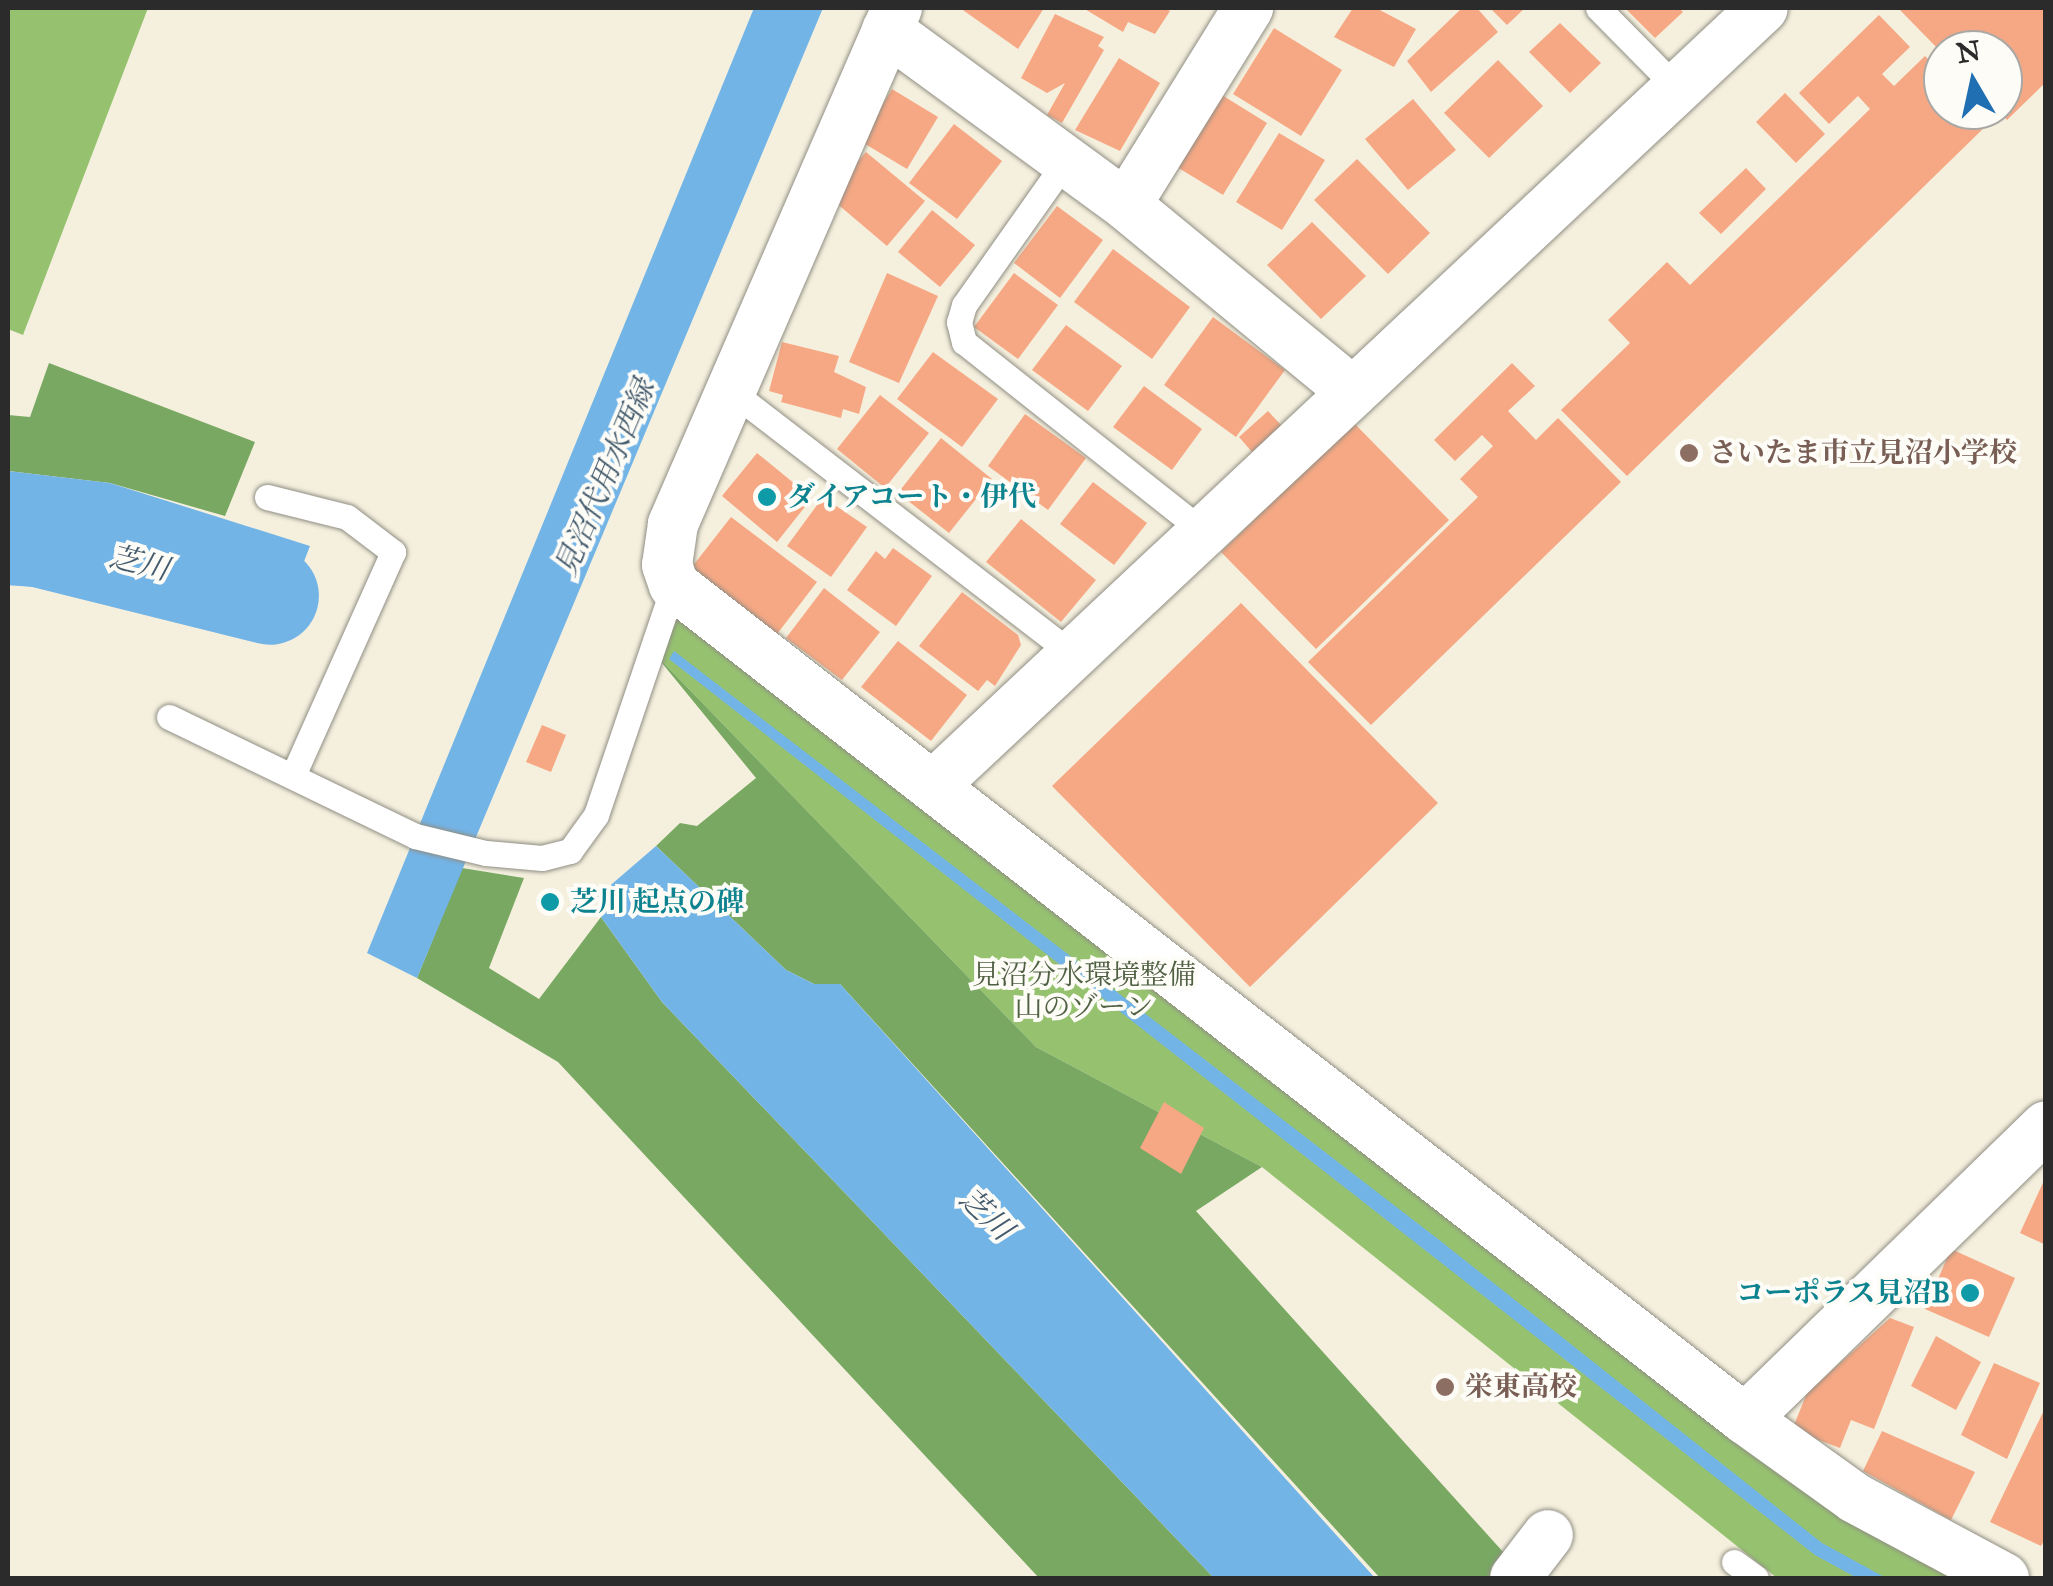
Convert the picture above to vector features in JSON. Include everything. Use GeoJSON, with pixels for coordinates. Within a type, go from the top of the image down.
{"type":"FeatureCollection","features":[{"type":"Feature","properties":{"kind":"street"},"geometry":{"type":"LineString","coordinates":[[1126,205],[1248,8]]}},
{"type":"Feature","properties":{"kind":"street"},"geometry":{"type":"LineString","coordinates":[[936,784],[1763,8]]}},
{"type":"Feature","properties":{"kind":"street"},"geometry":{"type":"LineString","coordinates":[[1353,392],[892,19],[672,524],[668,565],[674,585],[936,784],[1745,1419],[1855,1498],[2004,1578]]}},
{"type":"Feature","properties":{"kind":"street"},"geometry":{"type":"LineString","coordinates":[[1745,1419],[2046,1126]]}},
{"type":"Feature","properties":{"kind":"street"},"geometry":{"type":"LineString","coordinates":[[1515,1578],[1548,1535]]}},
{"type":"Feature","properties":{"kind":"lane"},"geometry":{"type":"LineString","coordinates":[[1598,8],[1677,88]]}},
{"type":"Feature","properties":{"kind":"lane"},"geometry":{"type":"LineString","coordinates":[[1065,162],[964,306],[959,322],[964,342],[1204,532]]}},
{"type":"Feature","properties":{"kind":"lane"},"geometry":{"type":"LineString","coordinates":[[731,391],[1073,654]]}},
{"type":"Feature","properties":{"kind":"lane"},"geometry":{"type":"LineString","coordinates":[[266,497],[347,517],[393,552],[294,773]]}},
{"type":"Feature","properties":{"kind":"lane"},"geometry":{"type":"LineString","coordinates":[[168,716],[294,773],[415,836],[486,853],[542,858],[570,851],[583,840],[674,585]]}},
{"type":"Feature","properties":{"kind":"lane"},"geometry":{"type":"LineString","coordinates":[[1734,1562],[1756,1578]]}},
{"type":"Feature","properties":{"kind":"green space"},"geometry":{"type":"Polygon","coordinates":[[[8,8],[148,8],[23,335],[8,329],[8,8]]]}},
{"type":"Feature","properties":{"kind":"green space"},"geometry":{"type":"Polygon","coordinates":[[[49,363],[255,442],[225,516],[110,483],[8,471],[8,415],[30,417],[49,363]]]}},
{"type":"Feature","properties":{"kind":"green space","name":"見沼分水環境整備 山のゾーン"},"geometry":{"type":"Polygon","coordinates":[[[674,585],[1745,1419],[2004,1578],[1777,1578],[1262,1167],[1036,1047],[653,652],[674,585]]]}},
{"type":"Feature","properties":{"kind":"green space"},"geometry":{"type":"Polygon","coordinates":[[[653,652],[1036,1047],[1262,1167],[1196,1211],[1513,1563],[1500,1578],[1380,1578],[840,984],[814,984],[786,970],[656,846],[680,823],[697,826],[756,778],[653,652]]]}},
{"type":"Feature","properties":{"kind":"green space"},"geometry":{"type":"Polygon","coordinates":[[[462,868],[524,878],[489,968],[539,999],[601,917],[662,1002],[1214,1578],[1039,1578],[558,1062],[417,978],[462,868]]]}},
{"type":"Feature","properties":{"kind":"water","name":"見沼代用水西緑"},"geometry":{"type":"Polygon","coordinates":[[[754,8],[823,8],[417,978],[367,953],[754,8]]]}},
{"type":"Feature","properties":{"kind":"water"},"geometry":{"type":"Polygon","coordinates":[[[8,471],[110,483],[310,546],[272,644],[80,589],[8,576],[8,471]],[[99,509],[65,520],[79,541],[115,568],[164,575],[176,550],[164,543],[162,533],[99,509]]]}},
{"type":"Feature","properties":{"kind":"water"},"geometry":{"type":"Polygon","coordinates":[[[674,651],[1438,1239],[1822,1543],[1886,1578],[1857,1578],[1815,1555],[669,659],[674,651]]]}},
{"type":"Feature","properties":{"kind":"water"},"geometry":{"type":"Polygon","coordinates":[[[656,846],[786,970],[814,984],[840,984],[1375,1578],[1214,1578],[662,1002],[601,917],[607,908],[598,896],[656,846]]]}},
{"type":"Feature","properties":{"kind":"building"},"geometry":{"type":"Polygon","coordinates":[[[960,8],[1044,8],[1018,49],[960,8]]]}},
{"type":"Feature","properties":{"kind":"building"},"geometry":{"type":"Polygon","coordinates":[[[1083,8],[1170,11],[1155,34],[1128,22],[1123,32],[1083,8]]]}},
{"type":"Feature","properties":{"kind":"building"},"geometry":{"type":"Polygon","coordinates":[[[1353,8],[1376,8],[1416,29],[1394,67],[1334,37],[1353,8]]]}},
{"type":"Feature","properties":{"kind":"building"},"geometry":{"type":"Polygon","coordinates":[[[1462,8],[1477,8],[1498,32],[1431,92],[1407,61],[1462,8]]]}},
{"type":"Feature","properties":{"kind":"building"},"geometry":{"type":"Polygon","coordinates":[[[1490,8],[1525,8],[1507,25],[1490,8]]]}},
{"type":"Feature","properties":{"kind":"building"},"geometry":{"type":"Polygon","coordinates":[[[1625,8],[1679,8],[1683,12],[1655,38],[1625,8]]]}},
{"type":"Feature","properties":{"kind":"building"},"geometry":{"type":"Polygon","coordinates":[[[1898,8],[2046,8],[2046,82],[2023,104],[2023,30],[1923,30],[1923,34],[1898,8]]]}},
{"type":"Feature","properties":{"kind":"building"},"geometry":{"type":"Polygon","coordinates":[[[1055,14],[1104,37],[1098,46],[1104,50],[1062,123],[1047,115],[1065,83],[1047,93],[1021,78],[1055,14]]]}},
{"type":"Feature","properties":{"kind":"building"},"geometry":{"type":"Polygon","coordinates":[[[1879,15],[1910,47],[1882,74],[1894,86],[1923,58],[1923,130],[1982,130],[1627,476],[1561,410],[1630,343],[1608,320],[1667,262],[1690,285],[1870,109],[1858,96],[1829,124],[1799,93],[1879,15]]]}},
{"type":"Feature","properties":{"kind":"building"},"geometry":{"type":"Polygon","coordinates":[[[1560,23],[1601,63],[1570,93],[1529,52],[1560,23]]]}},
{"type":"Feature","properties":{"kind":"building"},"geometry":{"type":"Polygon","coordinates":[[[1274,28],[1342,70],[1301,136],[1233,94],[1274,28]]]}},
{"type":"Feature","properties":{"kind":"building"},"geometry":{"type":"Polygon","coordinates":[[[1119,58],[1160,83],[1120,151],[1075,130],[1119,58]]]}},
{"type":"Feature","properties":{"kind":"building"},"geometry":{"type":"Polygon","coordinates":[[[1498,60],[1543,106],[1489,158],[1444,113],[1498,60]]]}},
{"type":"Feature","properties":{"kind":"building"},"geometry":{"type":"Polygon","coordinates":[[[892,89],[938,117],[907,169],[860,141],[892,89]]]}},
{"type":"Feature","properties":{"kind":"building"},"geometry":{"type":"Polygon","coordinates":[[[1217,92],[1267,123],[1223,195],[1172,164],[1217,92]]]}},
{"type":"Feature","properties":{"kind":"building"},"geometry":{"type":"Polygon","coordinates":[[[1785,93],[1825,134],[1796,163],[1756,122],[1785,93]]]}},
{"type":"Feature","properties":{"kind":"building"},"geometry":{"type":"Polygon","coordinates":[[[1413,99],[1456,150],[1408,190],[1365,139],[1413,99]]]}},
{"type":"Feature","properties":{"kind":"building"},"geometry":{"type":"Polygon","coordinates":[[[954,124],[1002,161],[957,219],[909,183],[954,124]]]}},
{"type":"Feature","properties":{"kind":"building"},"geometry":{"type":"Polygon","coordinates":[[[1279,133],[1325,160],[1282,230],[1236,202],[1279,133]]]}},
{"type":"Feature","properties":{"kind":"building"},"geometry":{"type":"Polygon","coordinates":[[[866,152],[925,201],[887,246],[828,196],[866,152]]]}},
{"type":"Feature","properties":{"kind":"building"},"geometry":{"type":"Polygon","coordinates":[[[1357,159],[1430,233],[1388,274],[1314,200],[1357,159]]]}},
{"type":"Feature","properties":{"kind":"building"},"geometry":{"type":"Polygon","coordinates":[[[1746,168],[1766,189],[1721,234],[1699,213],[1746,168]]]}},
{"type":"Feature","properties":{"kind":"building"},"geometry":{"type":"Polygon","coordinates":[[[1057,206],[1103,240],[1060,298],[1014,263],[1057,206]]]}},
{"type":"Feature","properties":{"kind":"building"},"geometry":{"type":"Polygon","coordinates":[[[932,210],[975,245],[940,287],[898,252],[932,210]]]}},
{"type":"Feature","properties":{"kind":"building"},"geometry":{"type":"Polygon","coordinates":[[[1312,222],[1366,276],[1321,319],[1267,265],[1312,222]]]}},
{"type":"Feature","properties":{"kind":"building"},"geometry":{"type":"Polygon","coordinates":[[[1113,249],[1190,307],[1152,359],[1074,302],[1113,249]]]}},
{"type":"Feature","properties":{"kind":"building"},"geometry":{"type":"Polygon","coordinates":[[[887,273],[938,296],[899,383],[849,362],[887,273]]]}},
{"type":"Feature","properties":{"kind":"building"},"geometry":{"type":"Polygon","coordinates":[[[1014,273],[1058,305],[1018,359],[974,327],[1014,273]]]}},
{"type":"Feature","properties":{"kind":"building"},"geometry":{"type":"Polygon","coordinates":[[[1213,317],[1285,370],[1236,437],[1164,385],[1213,317]]]}},
{"type":"Feature","properties":{"kind":"building"},"geometry":{"type":"Polygon","coordinates":[[[1066,325],[1122,366],[1088,411],[1032,370],[1066,325]]]}},
{"type":"Feature","properties":{"kind":"building"},"geometry":{"type":"Polygon","coordinates":[[[782,342],[839,356],[834,372],[866,387],[859,414],[843,409],[841,418],[781,402],[783,395],[769,391],[782,342]]]}},
{"type":"Feature","properties":{"kind":"building"},"geometry":{"type":"Polygon","coordinates":[[[933,352],[998,399],[962,447],[897,399],[933,352]]]}},
{"type":"Feature","properties":{"kind":"building"},"geometry":{"type":"Polygon","coordinates":[[[1512,363],[1535,386],[1508,411],[1536,440],[1558,418],[1621,482],[1371,725],[1308,662],[1478,497],[1460,479],[1493,446],[1482,435],[1455,461],[1434,440],[1512,363]]]}},
{"type":"Feature","properties":{"kind":"building"},"geometry":{"type":"Polygon","coordinates":[[[1144,386],[1202,429],[1172,470],[1113,427],[1144,386]]]}},
{"type":"Feature","properties":{"kind":"building"},"geometry":{"type":"Polygon","coordinates":[[[880,395],[929,433],[885,488],[837,449],[880,395]]]}},
{"type":"Feature","properties":{"kind":"building"},"geometry":{"type":"Polygon","coordinates":[[[1268,411],[1282,426],[1252,452],[1239,437],[1268,411]]]}},
{"type":"Feature","properties":{"kind":"building"},"geometry":{"type":"Polygon","coordinates":[[[1025,414],[1086,458],[1048,510],[988,466],[1025,414]]]}},
{"type":"Feature","properties":{"kind":"building"},"geometry":{"type":"Polygon","coordinates":[[[1354,423],[1449,520],[1316,649],[1221,552],[1354,423]]]}},
{"type":"Feature","properties":{"kind":"building"},"geometry":{"type":"Polygon","coordinates":[[[941,438],[992,479],[949,533],[898,493],[941,438]]]}},
{"type":"Feature","properties":{"kind":"building","name":"ダイアコート・伊代"},"geometry":{"type":"Polygon","coordinates":[[[757,453],[812,498],[777,542],[722,496],[757,453]]]}},
{"type":"Feature","properties":{"kind":"building"},"geometry":{"type":"Polygon","coordinates":[[[1093,482],[1147,523],[1114,565],[1060,524],[1093,482]]]}},
{"type":"Feature","properties":{"kind":"building"},"geometry":{"type":"Polygon","coordinates":[[[823,497],[867,527],[831,577],[787,546],[823,497]]]}},
{"type":"Feature","properties":{"kind":"building"},"geometry":{"type":"Polygon","coordinates":[[[731,517],[817,582],[774,638],[688,572],[731,517]]]}},
{"type":"Feature","properties":{"kind":"building"},"geometry":{"type":"Polygon","coordinates":[[[1021,519],[1096,580],[1061,622],[986,562],[1021,519]]]}},
{"type":"Feature","properties":{"kind":"building"},"geometry":{"type":"Polygon","coordinates":[[[893,548],[932,576],[896,626],[847,590],[876,551],[885,559],[893,548]]]}},
{"type":"Feature","properties":{"kind":"building"},"geometry":{"type":"Polygon","coordinates":[[[824,588],[880,632],[842,680],[786,638],[824,588]]]}},
{"type":"Feature","properties":{"kind":"building"},"geometry":{"type":"Polygon","coordinates":[[[962,592],[1018,635],[1021,645],[995,686],[987,680],[978,691],[919,646],[962,592]]]}},
{"type":"Feature","properties":{"kind":"building"},"geometry":{"type":"Polygon","coordinates":[[[1241,603],[1438,803],[1250,987],[1052,786],[1241,603]]]}},
{"type":"Feature","properties":{"kind":"building"},"geometry":{"type":"Polygon","coordinates":[[[898,641],[967,695],[931,741],[861,687],[898,641]]]}},
{"type":"Feature","properties":{"kind":"building"},"geometry":{"type":"Polygon","coordinates":[[[542,725],[566,735],[551,772],[526,762],[542,725]]]}},
{"type":"Feature","properties":{"kind":"building"},"geometry":{"type":"Polygon","coordinates":[[[1164,1102],[1204,1128],[1181,1174],[1140,1148],[1164,1102]]]}},
{"type":"Feature","properties":{"kind":"building"},"geometry":{"type":"Polygon","coordinates":[[[2046,1176],[2046,1245],[2020,1233],[2046,1176]]]}},
{"type":"Feature","properties":{"kind":"building","name":"コーポラス見沼B"},"geometry":{"type":"Polygon","coordinates":[[[1951,1249],[2015,1278],[1989,1337],[1925,1309],[1951,1249]]]}},
{"type":"Feature","properties":{"kind":"building"},"geometry":{"type":"Polygon","coordinates":[[[1890,1318],[1914,1327],[1874,1429],[1851,1420],[1840,1448],[1792,1430],[1807,1393],[1890,1318]]]}},
{"type":"Feature","properties":{"kind":"building"},"geometry":{"type":"Polygon","coordinates":[[[1936,1336],[1981,1362],[1956,1410],[1911,1386],[1936,1336]]]}},
{"type":"Feature","properties":{"kind":"building"},"geometry":{"type":"Polygon","coordinates":[[[1994,1363],[2040,1383],[2007,1459],[1961,1435],[1994,1363]]]}},
{"type":"Feature","properties":{"kind":"building"},"geometry":{"type":"Polygon","coordinates":[[[2046,1406],[2046,1537],[2041,1546],[1990,1522],[2046,1406]]]}},
{"type":"Feature","properties":{"kind":"building"},"geometry":{"type":"Polygon","coordinates":[[[1882,1431],[1975,1472],[1951,1520],[1863,1471],[1882,1431]]]}},
{"type":"Feature","properties":{"kind":"waterway","name":"芝川"},"geometry":{"type":"LineString","coordinates":[[8,536],[38,538],[270,596]]}},
{"type":"Feature","properties":{"kind":"place","name":"さいたま市立見沼小学校"},"geometry":{"type":"Point","coordinates":[1689,453]}},
{"type":"Feature","properties":{"kind":"place","name":"ダイアコート・伊代"},"geometry":{"type":"Point","coordinates":[767,497]}},
{"type":"Feature","properties":{"kind":"place","name":"芝川 起点の碑"},"geometry":{"type":"Point","coordinates":[550,902]}},
{"type":"Feature","properties":{"kind":"place","name":"コーポラス見沼B"},"geometry":{"type":"Point","coordinates":[1970,1293]}},
{"type":"Feature","properties":{"kind":"place","name":"栄東高校"},"geometry":{"type":"Point","coordinates":[1445,1387]}}]}
